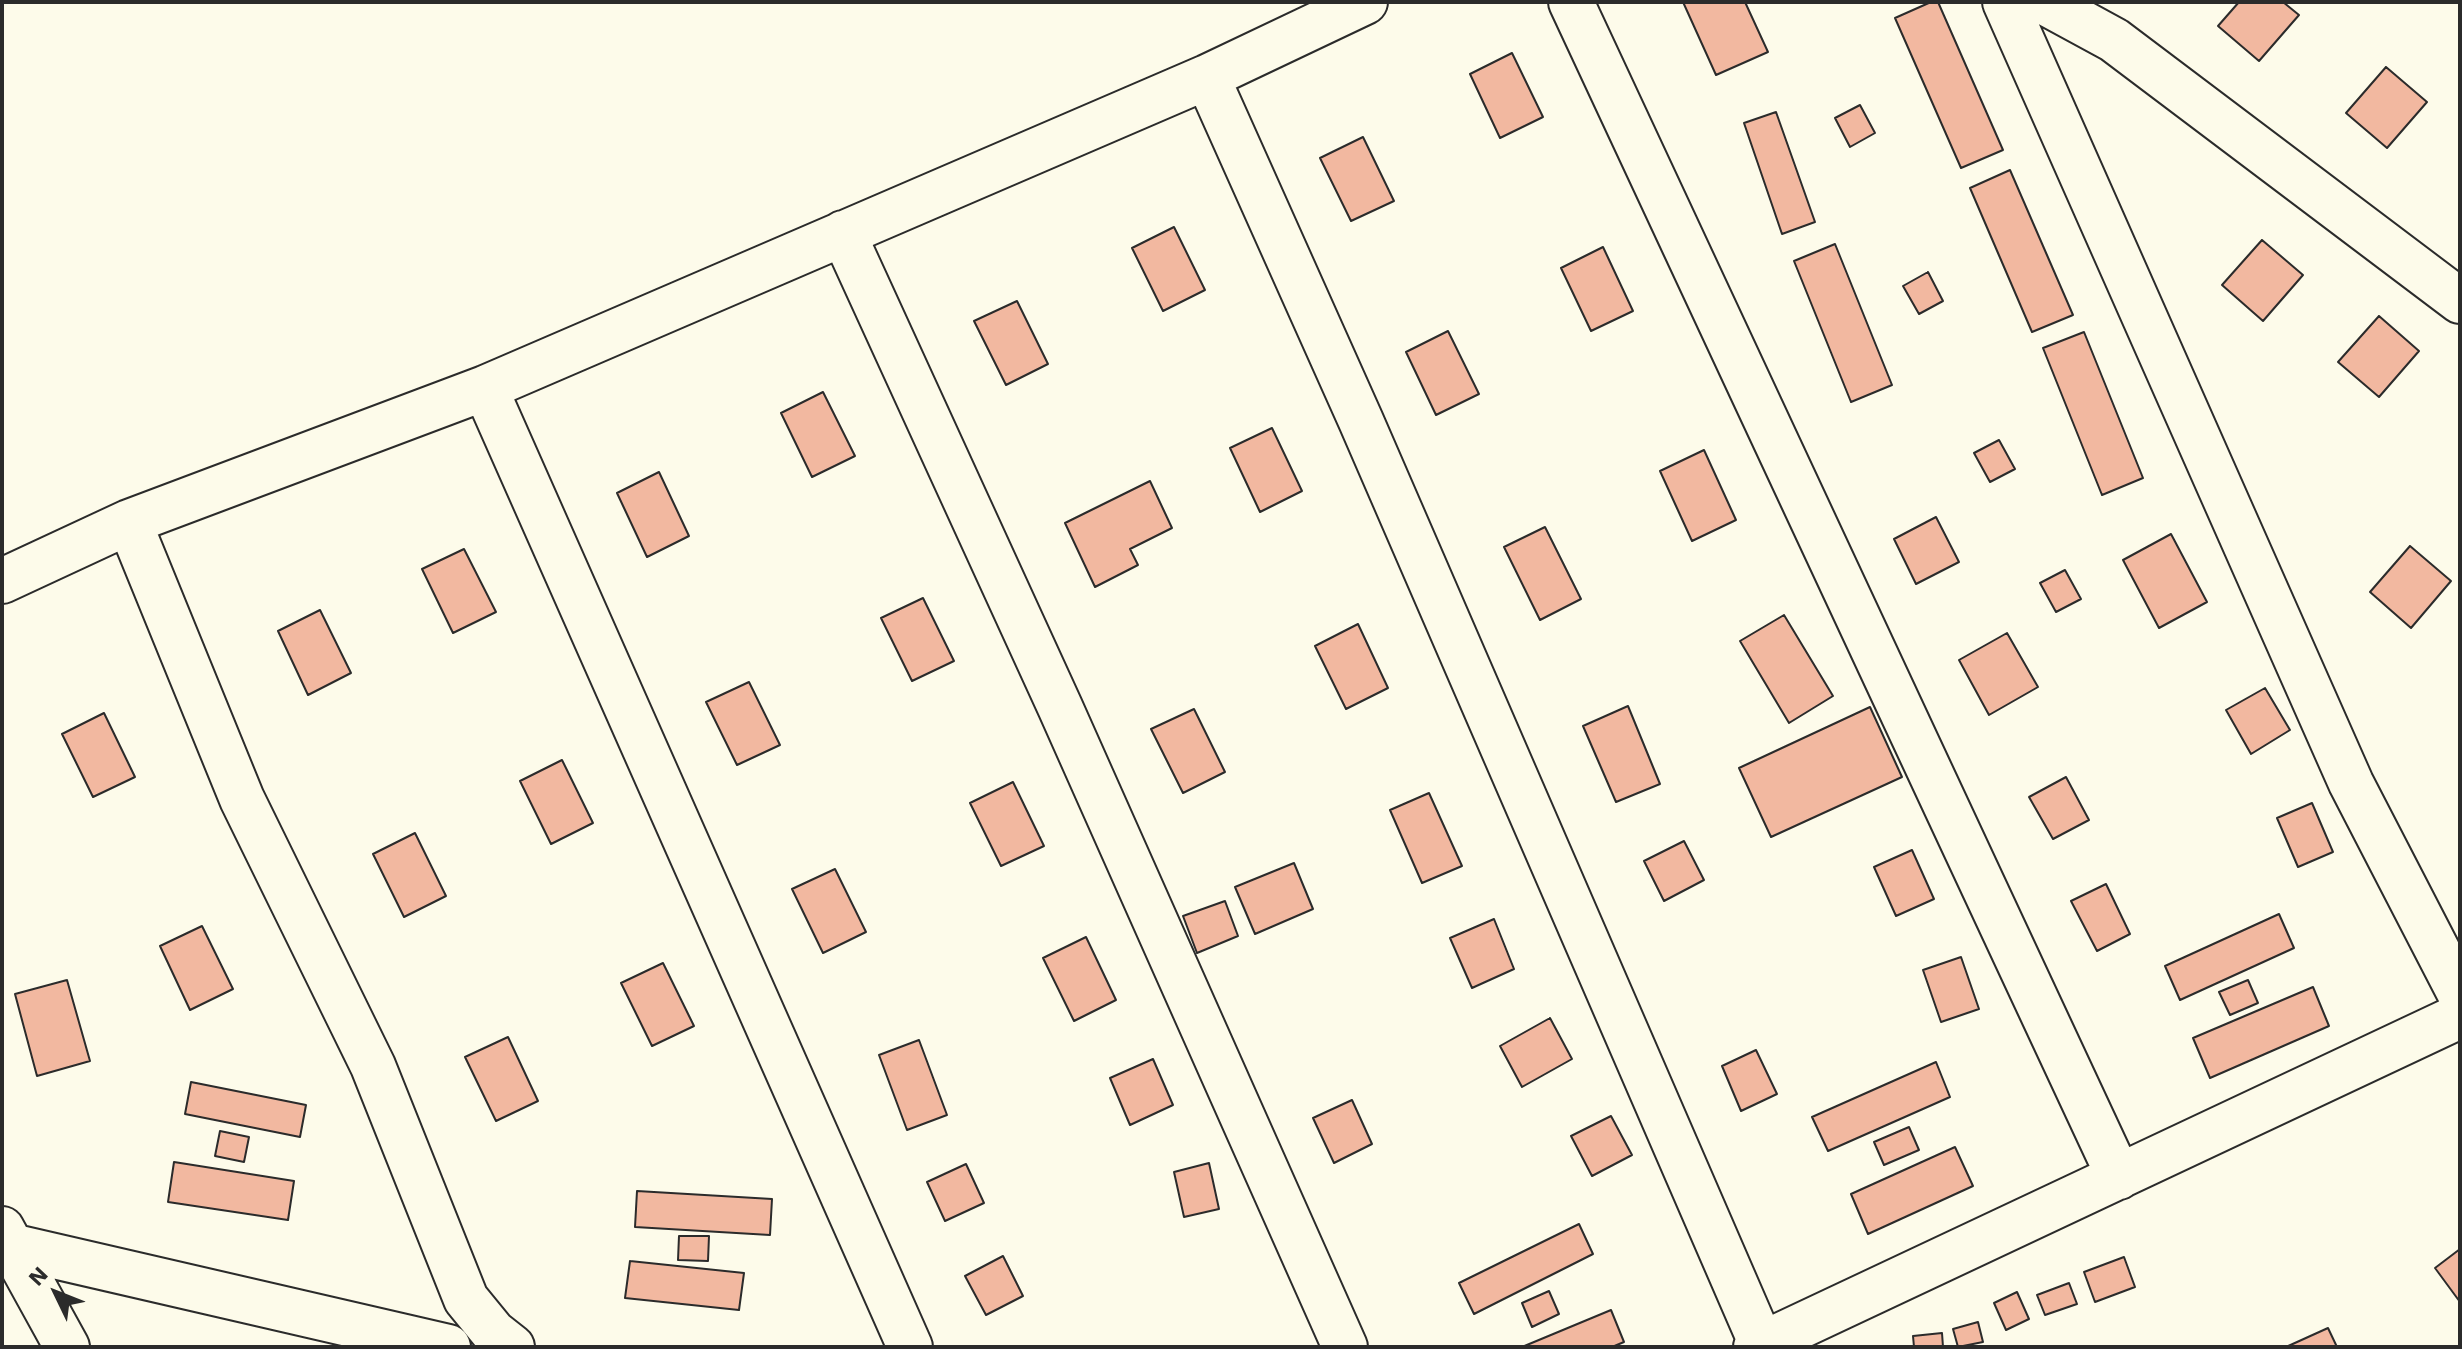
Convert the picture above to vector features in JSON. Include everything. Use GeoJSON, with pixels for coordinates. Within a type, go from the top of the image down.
{"type":"FeatureCollection","features":[{"type":"Feature","properties":{"kind":"lane"},"geometry":{"type":"LineString","coordinates":[[2,581],[129,522],[485,388],[1207,77],[1365,2]]}},
{"type":"Feature","properties":{"kind":"lane"},"geometry":{"type":"LineString","coordinates":[[1571,2],[2119,1177]]}},
{"type":"Feature","properties":{"kind":"lane"},"geometry":{"type":"LineString","coordinates":[[2005,2],[2351,783],[2460,994]]}},
{"type":"Feature","properties":{"kind":"lane"},"geometry":{"type":"LineString","coordinates":[[2044,2],[2114,40],[2460,301]]}},
{"type":"Feature","properties":{"kind":"lane"},"geometry":{"type":"LineString","coordinates":[[1207,77],[1374,450],[1759,1346],[2460,1016]]}},
{"type":"Feature","properties":{"kind":"lane"},"geometry":{"type":"LineString","coordinates":[[843,233],[1060,707],[1345,1347]]}},
{"type":"Feature","properties":{"kind":"lane"},"geometry":{"type":"LineString","coordinates":[[485,388],[910,1347]]}},
{"type":"Feature","properties":{"kind":"lane"},"geometry":{"type":"LineString","coordinates":[[129,522],[242,799],[373,1066],[466,1299],[493,1332],[512,1347]]}},
{"type":"Feature","properties":{"kind":"lane"},"geometry":{"type":"LineString","coordinates":[[4,1239],[67,1347]]}},
{"type":"Feature","properties":{"kind":"lane"},"geometry":{"type":"LineString","coordinates":[[4,1239],[448,1347]]}},
{"type":"Feature","properties":{"kind":"building"},"geometry":{"type":"Polygon","coordinates":[[[1683,2],[1745,2],[1768,52],[1716,75],[1683,2]]]}},
{"type":"Feature","properties":{"kind":"building"},"geometry":{"type":"Polygon","coordinates":[[[1931,2],[1938,2],[2003,150],[1961,168],[1895,18],[1931,2]]]}},
{"type":"Feature","properties":{"kind":"building"},"geometry":{"type":"Polygon","coordinates":[[[2239,2],[2283,2],[2299,15],[2259,61],[2218,26],[2239,2]]]}},
{"type":"Feature","properties":{"kind":"building"},"geometry":{"type":"Polygon","coordinates":[[[1512,53],[1543,117],[1500,138],[1470,74],[1512,53]]]}},
{"type":"Feature","properties":{"kind":"building"},"geometry":{"type":"Polygon","coordinates":[[[2386,67],[2427,102],[2387,148],[2346,113],[2386,67]]]}},
{"type":"Feature","properties":{"kind":"building"},"geometry":{"type":"Polygon","coordinates":[[[1860,105],[1875,133],[1850,147],[1835,118],[1860,105]]]}},
{"type":"Feature","properties":{"kind":"building"},"geometry":{"type":"Polygon","coordinates":[[[1776,112],[1815,222],[1782,234],[1744,123],[1776,112]]]}},
{"type":"Feature","properties":{"kind":"building"},"geometry":{"type":"Polygon","coordinates":[[[1363,137],[1394,201],[1351,221],[1320,158],[1363,137]]]}},
{"type":"Feature","properties":{"kind":"building"},"geometry":{"type":"Polygon","coordinates":[[[2010,170],[2073,315],[2032,332],[1970,188],[2010,170]]]}},
{"type":"Feature","properties":{"kind":"building"},"geometry":{"type":"Polygon","coordinates":[[[1174,227],[1205,290],[1163,311],[1132,248],[1174,227]]]}},
{"type":"Feature","properties":{"kind":"building"},"geometry":{"type":"Polygon","coordinates":[[[2262,240],[2303,275],[2263,321],[2222,285],[2262,240]]]}},
{"type":"Feature","properties":{"kind":"building"},"geometry":{"type":"Polygon","coordinates":[[[1835,244],[1892,385],[1851,402],[1794,261],[1835,244]]]}},
{"type":"Feature","properties":{"kind":"building"},"geometry":{"type":"Polygon","coordinates":[[[1603,247],[1633,311],[1591,331],[1561,268],[1603,247]]]}},
{"type":"Feature","properties":{"kind":"building"},"geometry":{"type":"Polygon","coordinates":[[[1928,272],[1943,301],[1919,314],[1903,286],[1928,272]]]}},
{"type":"Feature","properties":{"kind":"building"},"geometry":{"type":"Polygon","coordinates":[[[1017,301],[1048,364],[1006,385],[974,321],[1017,301]]]}},
{"type":"Feature","properties":{"kind":"building"},"geometry":{"type":"Polygon","coordinates":[[[2379,316],[2419,351],[2379,397],[2338,362],[2379,316]]]}},
{"type":"Feature","properties":{"kind":"building"},"geometry":{"type":"Polygon","coordinates":[[[1448,331],[1479,394],[1436,415],[1406,352],[1448,331]]]}},
{"type":"Feature","properties":{"kind":"building"},"geometry":{"type":"Polygon","coordinates":[[[2084,332],[2143,478],[2102,495],[2043,348],[2084,332]]]}},
{"type":"Feature","properties":{"kind":"building"},"geometry":{"type":"Polygon","coordinates":[[[823,392],[855,456],[812,477],[781,413],[823,392]]]}},
{"type":"Feature","properties":{"kind":"building"},"geometry":{"type":"Polygon","coordinates":[[[1272,428],[1302,491],[1260,512],[1230,448],[1272,428]]]}},
{"type":"Feature","properties":{"kind":"building"},"geometry":{"type":"Polygon","coordinates":[[[1999,440],[2015,469],[1990,482],[1974,453],[1999,440]]]}},
{"type":"Feature","properties":{"kind":"building"},"geometry":{"type":"Polygon","coordinates":[[[1704,450],[1736,520],[1692,541],[1660,471],[1704,450]]]}},
{"type":"Feature","properties":{"kind":"building"},"geometry":{"type":"Polygon","coordinates":[[[659,472],[689,536],[647,557],[617,493],[659,472]]]}},
{"type":"Feature","properties":{"kind":"building"},"geometry":{"type":"Polygon","coordinates":[[[1150,481],[1172,528],[1130,549],[1138,565],[1095,587],[1065,523],[1150,481]]]}},
{"type":"Feature","properties":{"kind":"building"},"geometry":{"type":"Polygon","coordinates":[[[1936,517],[1959,562],[1916,584],[1894,539],[1936,517]]]}},
{"type":"Feature","properties":{"kind":"building"},"geometry":{"type":"Polygon","coordinates":[[[1545,527],[1581,599],[1540,620],[1504,547],[1545,527]]]}},
{"type":"Feature","properties":{"kind":"building"},"geometry":{"type":"Polygon","coordinates":[[[2171,534],[2207,602],[2159,628],[2123,560],[2171,534]]]}},
{"type":"Feature","properties":{"kind":"building"},"geometry":{"type":"Polygon","coordinates":[[[2410,546],[2451,581],[2411,628],[2370,592],[2410,546]]]}},
{"type":"Feature","properties":{"kind":"building"},"geometry":{"type":"Polygon","coordinates":[[[464,549],[496,612],[453,633],[422,569],[464,549]]]}},
{"type":"Feature","properties":{"kind":"building"},"geometry":{"type":"Polygon","coordinates":[[[2065,570],[2081,599],[2056,612],[2040,583],[2065,570]]]}},
{"type":"Feature","properties":{"kind":"building"},"geometry":{"type":"Polygon","coordinates":[[[923,598],[954,661],[912,681],[881,618],[923,598]]]}},
{"type":"Feature","properties":{"kind":"building"},"geometry":{"type":"Polygon","coordinates":[[[320,610],[351,673],[308,695],[278,631],[320,610]]]}},
{"type":"Feature","properties":{"kind":"building"},"geometry":{"type":"Polygon","coordinates":[[[1784,615],[1833,696],[1789,723],[1740,641],[1784,615]]]}},
{"type":"Feature","properties":{"kind":"building"},"geometry":{"type":"Polygon","coordinates":[[[1358,624],[1388,688],[1346,709],[1315,646],[1358,624]]]}},
{"type":"Feature","properties":{"kind":"building"},"geometry":{"type":"Polygon","coordinates":[[[2007,633],[2038,687],[1989,715],[1959,660],[2007,633]]]}},
{"type":"Feature","properties":{"kind":"building"},"geometry":{"type":"Polygon","coordinates":[[[749,682],[780,745],[737,765],[706,702],[749,682]]]}},
{"type":"Feature","properties":{"kind":"building"},"geometry":{"type":"Polygon","coordinates":[[[2265,688],[2290,730],[2251,754],[2226,710],[2265,688]]]}},
{"type":"Feature","properties":{"kind":"building"},"geometry":{"type":"Polygon","coordinates":[[[1628,706],[1660,784],[1616,802],[1583,726],[1628,706]]]}},
{"type":"Feature","properties":{"kind":"building"},"geometry":{"type":"Polygon","coordinates":[[[1870,707],[1902,777],[1771,837],[1739,768],[1870,707]]]}},
{"type":"Feature","properties":{"kind":"building"},"geometry":{"type":"Polygon","coordinates":[[[1194,709],[1225,772],[1183,793],[1151,729],[1194,709]]]}},
{"type":"Feature","properties":{"kind":"building"},"geometry":{"type":"Polygon","coordinates":[[[104,713],[135,777],[93,797],[62,734],[104,713]]]}},
{"type":"Feature","properties":{"kind":"building"},"geometry":{"type":"Polygon","coordinates":[[[562,760],[593,823],[551,844],[520,781],[562,760]]]}},
{"type":"Feature","properties":{"kind":"building"},"geometry":{"type":"Polygon","coordinates":[[[2066,777],[2089,820],[2053,839],[2029,797],[2066,777]]]}},
{"type":"Feature","properties":{"kind":"building"},"geometry":{"type":"Polygon","coordinates":[[[1013,782],[1044,846],[1001,866],[970,803],[1013,782]]]}},
{"type":"Feature","properties":{"kind":"building"},"geometry":{"type":"Polygon","coordinates":[[[1429,793],[1462,866],[1422,883],[1390,810],[1429,793]]]}},
{"type":"Feature","properties":{"kind":"building"},"geometry":{"type":"Polygon","coordinates":[[[2312,803],[2333,852],[2298,867],[2277,818],[2312,803]]]}},
{"type":"Feature","properties":{"kind":"building"},"geometry":{"type":"Polygon","coordinates":[[[415,833],[446,896],[404,917],[373,854],[415,833]]]}},
{"type":"Feature","properties":{"kind":"building"},"geometry":{"type":"Polygon","coordinates":[[[1684,841],[1704,880],[1664,901],[1644,861],[1684,841]]]}},
{"type":"Feature","properties":{"kind":"building"},"geometry":{"type":"Polygon","coordinates":[[[1912,850],[1934,899],[1896,916],[1874,867],[1912,850]]]}},
{"type":"Feature","properties":{"kind":"building"},"geometry":{"type":"Polygon","coordinates":[[[1294,863],[1313,909],[1255,934],[1235,887],[1294,863]]]}},
{"type":"Feature","properties":{"kind":"building"},"geometry":{"type":"Polygon","coordinates":[[[835,869],[866,932],[823,953],[792,889],[835,869]]]}},
{"type":"Feature","properties":{"kind":"building"},"geometry":{"type":"Polygon","coordinates":[[[2106,884],[2130,934],[2097,951],[2071,901],[2106,884]]]}},
{"type":"Feature","properties":{"kind":"building"},"geometry":{"type":"Polygon","coordinates":[[[1225,901],[1238,936],[1197,953],[1183,916],[1225,901]]]}},
{"type":"Feature","properties":{"kind":"building"},"geometry":{"type":"Polygon","coordinates":[[[2279,914],[2294,948],[2180,1000],[2165,966],[2279,914]]]}},
{"type":"Feature","properties":{"kind":"building"},"geometry":{"type":"Polygon","coordinates":[[[1494,919],[1514,969],[1472,988],[1450,938],[1494,919]]]}},
{"type":"Feature","properties":{"kind":"building"},"geometry":{"type":"Polygon","coordinates":[[[202,926],[233,989],[190,1010],[160,946],[202,926]]]}},
{"type":"Feature","properties":{"kind":"building"},"geometry":{"type":"Polygon","coordinates":[[[1086,937],[1116,1000],[1074,1021],[1043,958],[1086,937]]]}},
{"type":"Feature","properties":{"kind":"building"},"geometry":{"type":"Polygon","coordinates":[[[1961,957],[1979,1009],[1941,1022],[1923,970],[1961,957]]]}},
{"type":"Feature","properties":{"kind":"building"},"geometry":{"type":"Polygon","coordinates":[[[663,963],[694,1026],[652,1046],[621,983],[663,963]]]}},
{"type":"Feature","properties":{"kind":"building"},"geometry":{"type":"Polygon","coordinates":[[[67,980],[90,1061],[37,1076],[15,994],[67,980]]]}},
{"type":"Feature","properties":{"kind":"building"},"geometry":{"type":"Polygon","coordinates":[[[2248,980],[2258,1003],[2230,1015],[2219,992],[2248,980]]]}},
{"type":"Feature","properties":{"kind":"building"},"geometry":{"type":"Polygon","coordinates":[[[2313,987],[2329,1026],[2210,1078],[2193,1038],[2313,987]]]}},
{"type":"Feature","properties":{"kind":"building"},"geometry":{"type":"Polygon","coordinates":[[[1550,1018],[1572,1059],[1522,1087],[1500,1046],[1550,1018]]]}},
{"type":"Feature","properties":{"kind":"building"},"geometry":{"type":"Polygon","coordinates":[[[508,1037],[538,1101],[496,1121],[465,1057],[508,1037]]]}},
{"type":"Feature","properties":{"kind":"building"},"geometry":{"type":"Polygon","coordinates":[[[919,1040],[947,1115],[907,1130],[879,1055],[919,1040]]]}},
{"type":"Feature","properties":{"kind":"building"},"geometry":{"type":"Polygon","coordinates":[[[1756,1050],[1777,1094],[1741,1111],[1722,1066],[1756,1050]]]}},
{"type":"Feature","properties":{"kind":"building"},"geometry":{"type":"Polygon","coordinates":[[[1153,1059],[1173,1105],[1130,1125],[1110,1078],[1153,1059]]]}},
{"type":"Feature","properties":{"kind":"building"},"geometry":{"type":"Polygon","coordinates":[[[1936,1062],[1950,1097],[1828,1151],[1812,1117],[1936,1062]]]}},
{"type":"Feature","properties":{"kind":"building"},"geometry":{"type":"Polygon","coordinates":[[[191,1082],[306,1105],[300,1137],[185,1114],[191,1082]]]}},
{"type":"Feature","properties":{"kind":"building"},"geometry":{"type":"Polygon","coordinates":[[[1352,1100],[1372,1144],[1334,1163],[1313,1118],[1352,1100]]]}},
{"type":"Feature","properties":{"kind":"building"},"geometry":{"type":"Polygon","coordinates":[[[1611,1116],[1632,1155],[1592,1176],[1571,1136],[1611,1116]]]}},
{"type":"Feature","properties":{"kind":"building"},"geometry":{"type":"Polygon","coordinates":[[[1909,1127],[1919,1150],[1884,1165],[1874,1142],[1909,1127]]]}},
{"type":"Feature","properties":{"kind":"building"},"geometry":{"type":"Polygon","coordinates":[[[220,1131],[249,1137],[244,1162],[215,1156],[220,1131]]]}},
{"type":"Feature","properties":{"kind":"building"},"geometry":{"type":"Polygon","coordinates":[[[1955,1147],[1973,1186],[1868,1234],[1851,1194],[1955,1147]]]}},
{"type":"Feature","properties":{"kind":"building"},"geometry":{"type":"Polygon","coordinates":[[[174,1162],[294,1181],[288,1220],[168,1202],[174,1162]]]}},
{"type":"Feature","properties":{"kind":"building"},"geometry":{"type":"Polygon","coordinates":[[[1209,1163],[1219,1209],[1184,1217],[1174,1172],[1209,1163]]]}},
{"type":"Feature","properties":{"kind":"building"},"geometry":{"type":"Polygon","coordinates":[[[966,1164],[984,1203],[945,1221],[927,1182],[966,1164]]]}},
{"type":"Feature","properties":{"kind":"building"},"geometry":{"type":"Polygon","coordinates":[[[637,1191],[772,1199],[770,1235],[635,1227],[637,1191]]]}},
{"type":"Feature","properties":{"kind":"building"},"geometry":{"type":"Polygon","coordinates":[[[1579,1224],[1593,1254],[1474,1314],[1459,1283],[1579,1224]]]}},
{"type":"Feature","properties":{"kind":"building"},"geometry":{"type":"Polygon","coordinates":[[[679,1236],[709,1236],[708,1261],[678,1260],[679,1236]]]}},
{"type":"Feature","properties":{"kind":"building"},"geometry":{"type":"Polygon","coordinates":[[[2460,1249],[2460,1302],[2435,1268],[2460,1249]]]}},
{"type":"Feature","properties":{"kind":"building"},"geometry":{"type":"Polygon","coordinates":[[[1003,1256],[1023,1296],[986,1315],[965,1276],[1003,1256]]]}},
{"type":"Feature","properties":{"kind":"building"},"geometry":{"type":"Polygon","coordinates":[[[2124,1257],[2135,1287],[2095,1302],[2084,1272],[2124,1257]]]}},
{"type":"Feature","properties":{"kind":"building"},"geometry":{"type":"Polygon","coordinates":[[[630,1261],[744,1273],[739,1310],[625,1298],[630,1261]]]}},
{"type":"Feature","properties":{"kind":"building"},"geometry":{"type":"Polygon","coordinates":[[[2069,1283],[2077,1304],[2045,1315],[2037,1295],[2069,1283]]]}},
{"type":"Feature","properties":{"kind":"building"},"geometry":{"type":"Polygon","coordinates":[[[1549,1291],[1559,1314],[1532,1327],[1522,1303],[1549,1291]]]}},
{"type":"Feature","properties":{"kind":"building"},"geometry":{"type":"Polygon","coordinates":[[[2017,1292],[2029,1319],[2006,1330],[1994,1303],[2017,1292]]]}},
{"type":"Feature","properties":{"kind":"building"},"geometry":{"type":"Polygon","coordinates":[[[1611,1310],[1624,1342],[1612,1347],[1522,1347],[1611,1310]]]}},
{"type":"Feature","properties":{"kind":"building"},"geometry":{"type":"Polygon","coordinates":[[[1978,1322],[1983,1342],[1958,1347],[1953,1329],[1978,1322]]]}},
{"type":"Feature","properties":{"kind":"building"},"geometry":{"type":"Polygon","coordinates":[[[2328,1328],[2337,1347],[2286,1347],[2328,1328]]]}},
{"type":"Feature","properties":{"kind":"building"},"geometry":{"type":"Polygon","coordinates":[[[1942,1333],[1943,1347],[1914,1347],[1913,1336],[1942,1333]]]}}]}
